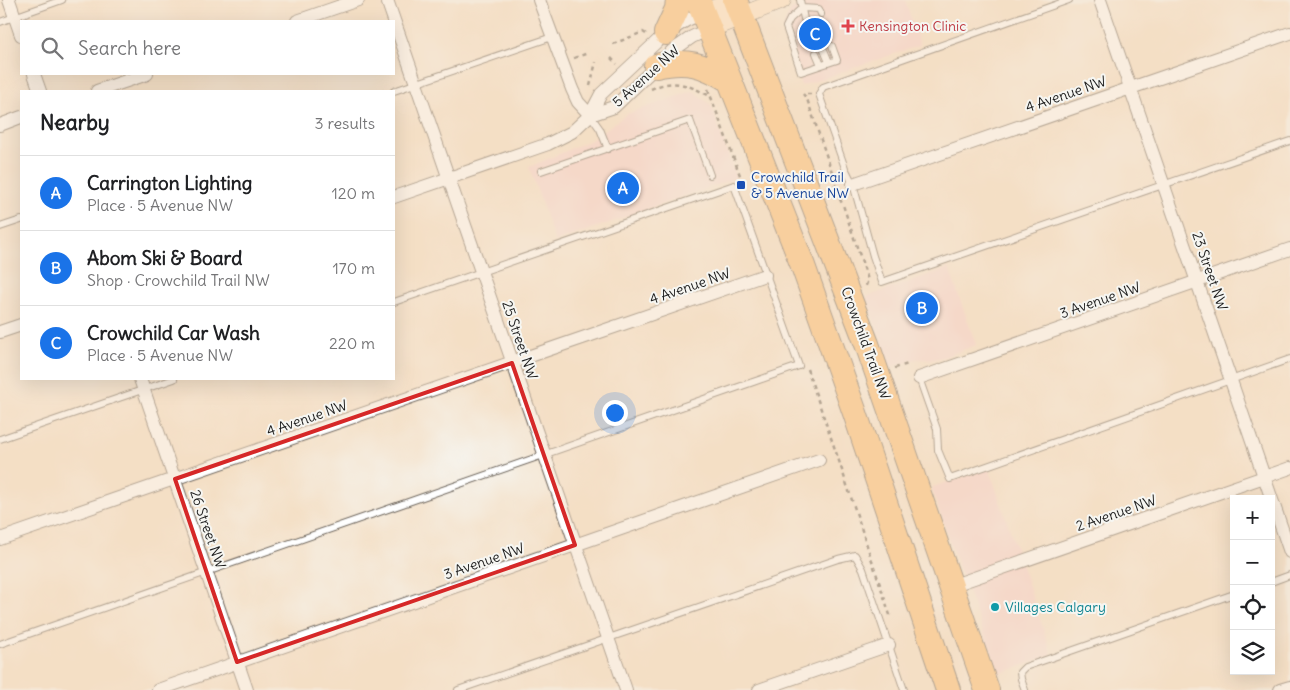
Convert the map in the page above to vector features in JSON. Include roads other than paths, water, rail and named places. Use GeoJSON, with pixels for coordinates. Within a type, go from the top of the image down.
{"type":"FeatureCollection","features":[{"type":"Feature","properties":{"kind":"highway"},"geometry":{"type":"LineString","coordinates":[[657,34],[677,9],[678,0]]}},
{"type":"Feature","properties":{"kind":"highway","name":"Crowchild Trail NW"},"geometry":{"type":"LineString","coordinates":[[737,4],[867,344],[986,690]]}},
{"type":"Feature","properties":{"kind":"highway"},"geometry":{"type":"LineString","coordinates":[[704,14],[719,84],[802,266],[852,403],[948,690]]}},
{"type":"Feature","properties":{"kind":"highway"},"geometry":{"type":"LineString","coordinates":[[656,66],[673,62],[701,65],[719,84]]}},
{"type":"Feature","properties":{"kind":"street"},"geometry":{"type":"LineString","coordinates":[[9,0],[20,32]]}},
{"type":"Feature","properties":{"kind":"street"},"geometry":{"type":"LineString","coordinates":[[300,20],[358,0]]}},
{"type":"Feature","properties":{"kind":"street","name":"25 Street NW"},"geometry":{"type":"LineString","coordinates":[[387,0],[394,20]]}},
{"type":"Feature","properties":{"kind":"street"},"geometry":{"type":"LineString","coordinates":[[539,0],[572,89],[578,102],[590,116]]}},
{"type":"Feature","properties":{"kind":"street","name":"5 Avenue NW"},"geometry":{"type":"LineString","coordinates":[[590,116],[601,94],[657,34],[687,20],[737,4],[782,0]]}},
{"type":"Feature","properties":{"kind":"street","name":"23 Street NW"},"geometry":{"type":"LineString","coordinates":[[1100,0],[1290,552]]}},
{"type":"Feature","properties":{"kind":"street","name":"5 Avenue NW"},"geometry":{"type":"LineString","coordinates":[[395,197],[548,144],[572,132],[590,116],[614,107],[672,51],[686,41],[704,14]]}},
{"type":"Feature","properties":{"kind":"street","name":"25 Street NW"},"geometry":{"type":"LineString","coordinates":[[395,24],[626,690]]}},
{"type":"Feature","properties":{"kind":"street","name":"4 Avenue NW"},"geometry":{"type":"LineString","coordinates":[[853,184],[1290,33]]}},
{"type":"Feature","properties":{"kind":"street"},"geometry":{"type":"LineString","coordinates":[[34,75],[40,90]]}},
{"type":"Feature","properties":{"kind":"street"},"geometry":{"type":"LineString","coordinates":[[100,90],[144,75]]}},
{"type":"Feature","properties":{"kind":"street"},"geometry":{"type":"LineString","coordinates":[[0,125],[20,117]]}},
{"type":"Feature","properties":{"kind":"street","name":"3 Avenue NW"},"geometry":{"type":"LineString","coordinates":[[919,378],[1290,249]]}},
{"type":"Feature","properties":{"kind":"street","name":"4 Avenue NW"},"geometry":{"type":"LineString","coordinates":[[0,540],[765,275]]}},
{"type":"Feature","properties":{"kind":"street"},"geometry":{"type":"LineString","coordinates":[[0,332],[20,325]]}},
{"type":"Feature","properties":{"kind":"street","name":"26 Street NW"},"geometry":{"type":"LineString","coordinates":[[142,384],[247,690]]}},
{"type":"Feature","properties":{"kind":"street","name":"3 Avenue NW"},"geometry":{"type":"LineString","coordinates":[[158,690],[819,460]]}},
{"type":"Feature","properties":{"kind":"street","name":"2 Avenue NW"},"geometry":{"type":"LineString","coordinates":[[951,586],[1290,468]]}},
{"type":"Feature","properties":{"kind":"street"},"geometry":{"type":"LineString","coordinates":[[758,690],[888,645]]}},
{"type":"Feature","properties":{"kind":"street"},"geometry":{"type":"LineString","coordinates":[[1280,690],[1290,686]]}},
{"type":"Feature","properties":{"kind":"lane"},"geometry":{"type":"LineString","coordinates":[[0,22],[62,0]]}},
{"type":"Feature","properties":{"kind":"lane"},"geometry":{"type":"LineString","coordinates":[[800,0],[804,19]]}},
{"type":"Feature","properties":{"kind":"lane"},"geometry":{"type":"LineString","coordinates":[[1069,0],[823,87],[819,94],[845,168],[853,184],[870,247],[882,282],[1290,141]]}},
{"type":"Feature","properties":{"kind":"lane"},"geometry":{"type":"LineString","coordinates":[[821,14],[819,9],[802,8],[790,19],[786,27],[802,72],[837,60],[832,46]]}},
{"type":"Feature","properties":{"kind":"lane"},"geometry":{"type":"LineString","coordinates":[[810,8],[813,16]]}},
{"type":"Feature","properties":{"kind":"lane"},"geometry":{"type":"LineString","coordinates":[[395,91],[552,37]]}},
{"type":"Feature","properties":{"kind":"lane"},"geometry":{"type":"LineString","coordinates":[[824,50],[829,62]]}},
{"type":"Feature","properties":{"kind":"lane"},"geometry":{"type":"LineString","coordinates":[[816,53],[821,65]]}},
{"type":"Feature","properties":{"kind":"lane"},"geometry":{"type":"LineString","coordinates":[[590,116],[600,129],[608,149]]}},
{"type":"Feature","properties":{"kind":"lane"},"geometry":{"type":"LineString","coordinates":[[541,171],[690,120],[710,175]]}},
{"type":"Feature","properties":{"kind":"lane"},"geometry":{"type":"LineString","coordinates":[[0,644],[206,570],[799,366],[734,186],[480,271],[395,302]]}},
{"type":"Feature","properties":{"kind":"lane"},"geometry":{"type":"LineString","coordinates":[[0,227],[20,220]]}},
{"type":"Feature","properties":{"kind":"lane"},"geometry":{"type":"LineString","coordinates":[[919,378],[937,429],[938,450],[950,479],[1290,359]]}},
{"type":"Feature","properties":{"kind":"lane"},"geometry":{"type":"LineString","coordinates":[[0,439],[142,384],[168,380]]}},
{"type":"Feature","properties":{"kind":"lane"},"geometry":{"type":"LineString","coordinates":[[458,690],[829,562],[855,555],[862,569],[904,690]]}},
{"type":"Feature","properties":{"kind":"lane"},"geometry":{"type":"LineString","coordinates":[[1275,581],[1290,575]]}},
{"type":"Feature","properties":{"kind":"lane"},"geometry":{"type":"LineString","coordinates":[[1025,690],[1020,672],[1025,667],[1230,595]]}},
{"type":"Feature","properties":{"kind":"place","name":"Kensington Clinic"},"geometry":{"type":"Point","coordinates":[848,26]}},
{"type":"Feature","properties":{"kind":"place","name":"Crowchild Car Wash"},"geometry":{"type":"Point","coordinates":[815,34]}},
{"type":"Feature","properties":{"kind":"place","name":"Crowchild Trail & 5 Avenue NW"},"geometry":{"type":"Point","coordinates":[741,185]}},
{"type":"Feature","properties":{"kind":"place","name":"Carrington Lighting"},"geometry":{"type":"Point","coordinates":[623,188]}},
{"type":"Feature","properties":{"kind":"place","name":"Abom Ski & Board"},"geometry":{"type":"Point","coordinates":[922,308]}},
{"type":"Feature","properties":{"kind":"place","name":"Villages Calgary"},"geometry":{"type":"Point","coordinates":[995,607]}}]}
